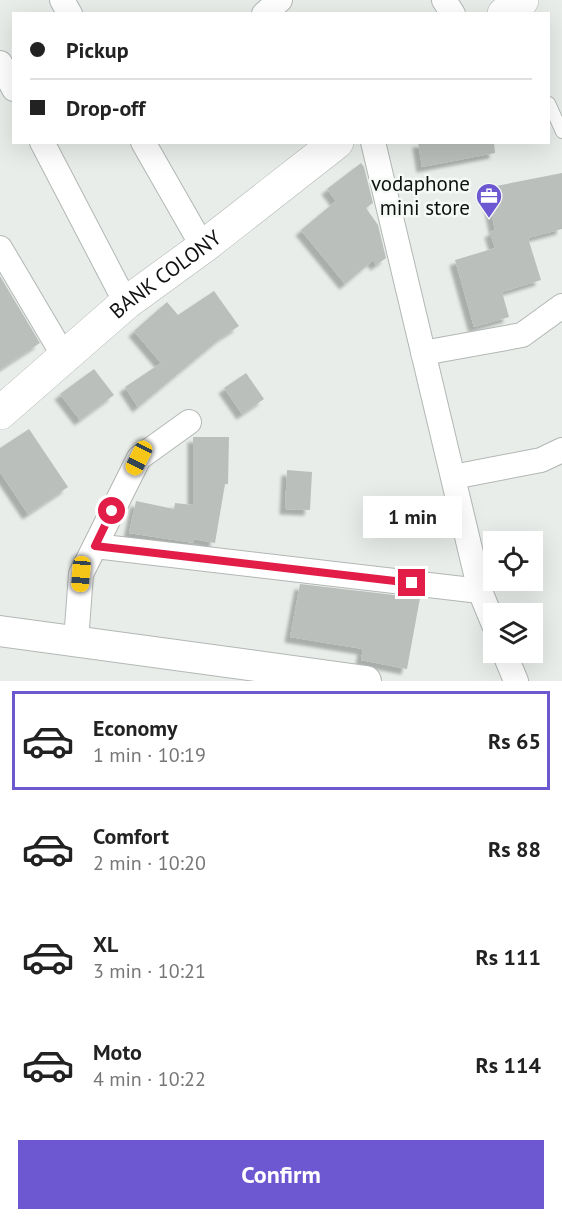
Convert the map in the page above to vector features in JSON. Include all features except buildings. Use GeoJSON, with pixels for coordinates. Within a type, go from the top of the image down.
{"type":"FeatureCollection","features":[{"type":"Feature","properties":{"kind":"main road","name":"BANK COLONY"},"geometry":{"type":"LineString","coordinates":[[0,413],[126,303],[203,247],[335,144]]}},
{"type":"Feature","properties":{"kind":"street"},"geometry":{"type":"LineString","coordinates":[[266,12],[280,0]]}},
{"type":"Feature","properties":{"kind":"street"},"geometry":{"type":"LineString","coordinates":[[0,63],[12,85]]}},
{"type":"Feature","properties":{"kind":"street"},"geometry":{"type":"LineString","coordinates":[[43,144],[126,303]]}},
{"type":"Feature","properties":{"kind":"street"},"geometry":{"type":"LineString","coordinates":[[144,144],[203,247]]}},
{"type":"Feature","properties":{"kind":"street"},"geometry":{"type":"LineString","coordinates":[[373,144],[480,591],[485,603]]}},
{"type":"Feature","properties":{"kind":"street"},"geometry":{"type":"LineString","coordinates":[[0,248],[65,358]]}},
{"type":"Feature","properties":{"kind":"street"},"geometry":{"type":"LineString","coordinates":[[423,353],[522,335],[562,306]]}},
{"type":"Feature","properties":{"kind":"street"},"geometry":{"type":"LineString","coordinates":[[76,641],[81,574],[139,458],[189,422]]}},
{"type":"Feature","properties":{"kind":"street"},"geometry":{"type":"LineString","coordinates":[[453,477],[541,460],[562,450]]}},
{"type":"Feature","properties":{"kind":"street"},"geometry":{"type":"LineString","coordinates":[[95,546],[480,591]]}},
{"type":"Feature","properties":{"kind":"street"},"geometry":{"type":"LineString","coordinates":[[0,631],[76,641],[251,673],[366,681]]}},
{"type":"Feature","properties":{"kind":"street"},"geometry":{"type":"LineString","coordinates":[[509,663],[516,681]]}},
{"type":"Feature","properties":{"kind":"lane"},"geometry":{"type":"LineString","coordinates":[[550,105],[562,132]]}},
{"type":"Feature","properties":{"kind":"place","name":"vodaphone mini store"},"geometry":{"type":"Point","coordinates":[489,219]}},
{"type":"Feature","properties":{"kind":"route"},"geometry":{"type":"LineString","coordinates":[[112,511],[95,546],[412,583]]}}]}
